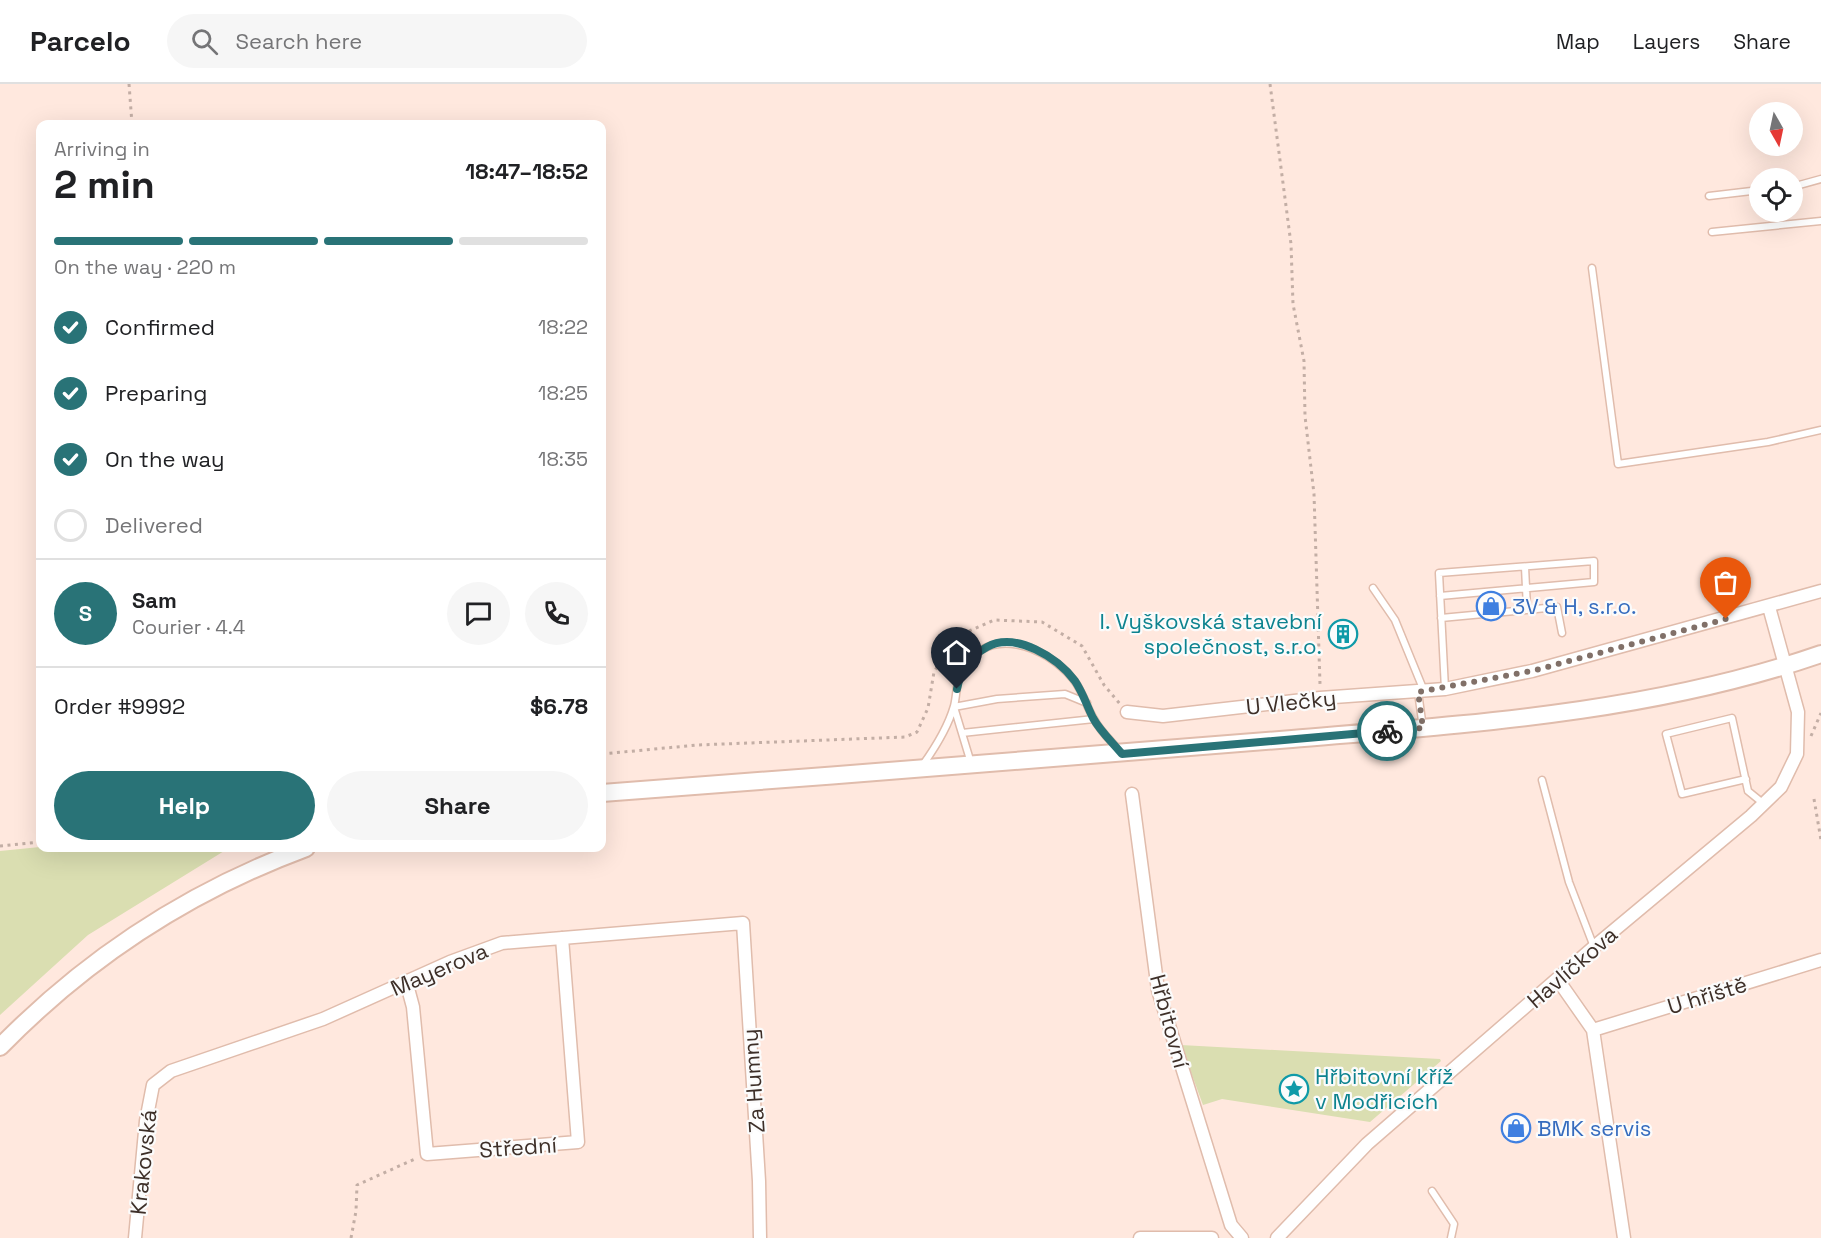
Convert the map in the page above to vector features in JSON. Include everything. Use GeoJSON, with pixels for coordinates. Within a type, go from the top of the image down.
{"type":"FeatureCollection","features":[{"type":"Feature","properties":{"kind":"main road"},"geometry":{"type":"LineString","coordinates":[[606,794],[1122,754],[1525,719],[1671,695],[1787,666],[1821,654]]}},
{"type":"Feature","properties":{"kind":"main road"},"geometry":{"type":"LineString","coordinates":[[0,1047],[61,987],[126,939],[194,898],[271,861],[295,852]]}},
{"type":"Feature","properties":{"kind":"street","name":"U Vlečky"},"geometry":{"type":"LineString","coordinates":[[1126,712],[1163,716],[1320,698],[1421,692],[1445,688],[1532,671],[1821,591]]}},
{"type":"Feature","properties":{"kind":"street"},"geometry":{"type":"LineString","coordinates":[[1769,607],[1787,666]]}},
{"type":"Feature","properties":{"kind":"street","name":"Havlíčkova"},"geometry":{"type":"LineString","coordinates":[[1277,1238],[1367,1144],[1781,787],[1797,754],[1798,712],[1787,666]]}},
{"type":"Feature","properties":{"kind":"street","name":"Hřbitovní"},"geometry":{"type":"LineString","coordinates":[[1132,794],[1158,990],[1231,1225],[1242,1238]]}},
{"type":"Feature","properties":{"kind":"street","name":"Mayerova"},"geometry":{"type":"LineString","coordinates":[[153,1085],[171,1071],[323,1019],[480,949],[502,943],[742,923]]}},
{"type":"Feature","properties":{"kind":"street","name":"Za Humny"},"geometry":{"type":"LineString","coordinates":[[742,923],[759,1181],[759,1238]]}},
{"type":"Feature","properties":{"kind":"street","name":"Střední"},"geometry":{"type":"LineString","coordinates":[[427,1154],[578,1142],[562,938]]}},
{"type":"Feature","properties":{"kind":"street","name":"U hřiště"},"geometry":{"type":"LineString","coordinates":[[1593,1030],[1821,960]]}},
{"type":"Feature","properties":{"kind":"street"},"geometry":{"type":"LineString","coordinates":[[1558,980],[1593,1030],[1624,1238]]}},
{"type":"Feature","properties":{"kind":"street"},"geometry":{"type":"LineString","coordinates":[[406,981],[413,1007],[427,1154]]}},
{"type":"Feature","properties":{"kind":"street","name":"Krakovská"},"geometry":{"type":"LineString","coordinates":[[135,1238],[146,1121],[153,1085]]}},
{"type":"Feature","properties":{"kind":"street"},"geometry":{"type":"LineString","coordinates":[[1140,1238],[1212,1238]]}},
{"type":"Feature","properties":{"kind":"lane"},"geometry":{"type":"LineString","coordinates":[[1803,184],[1821,179]]}},
{"type":"Feature","properties":{"kind":"lane"},"geometry":{"type":"LineString","coordinates":[[1709,196],[1749,191]]}},
{"type":"Feature","properties":{"kind":"lane"},"geometry":{"type":"LineString","coordinates":[[1712,232],[1821,221]]}},
{"type":"Feature","properties":{"kind":"lane"},"geometry":{"type":"LineString","coordinates":[[1592,268],[1618,464],[1768,442],[1821,430]]}},
{"type":"Feature","properties":{"kind":"lane"},"geometry":{"type":"LineString","coordinates":[[1440,596],[1594,582],[1594,561],[1439,573],[1440,596],[1441,618],[1445,688]]}},
{"type":"Feature","properties":{"kind":"lane"},"geometry":{"type":"LineString","coordinates":[[1525,567],[1527,608]]}},
{"type":"Feature","properties":{"kind":"lane"},"geometry":{"type":"LineString","coordinates":[[1373,588],[1395,620],[1421,692],[1423,728]]}},
{"type":"Feature","properties":{"kind":"lane"},"geometry":{"type":"LineString","coordinates":[[1441,618],[1527,608],[1557,607],[1562,633]]}},
{"type":"Feature","properties":{"kind":"lane"},"geometry":{"type":"LineString","coordinates":[[921,768],[937,746],[954,707],[960,672],[974,655],[994,644],[1012,642],[1035,649],[1060,665],[1075,681],[1094,719],[1122,754]]}},
{"type":"Feature","properties":{"kind":"lane"},"geometry":{"type":"LineString","coordinates":[[954,707],[997,699],[1065,694],[1087,703]]}},
{"type":"Feature","properties":{"kind":"lane"},"geometry":{"type":"LineString","coordinates":[[954,707],[971,764]]}},
{"type":"Feature","properties":{"kind":"lane"},"geometry":{"type":"LineString","coordinates":[[1746,779],[1682,794],[1666,734],[1732,718],[1746,779],[1748,791],[1764,804]]}},
{"type":"Feature","properties":{"kind":"lane"},"geometry":{"type":"LineString","coordinates":[[962,734],[1094,719]]}},
{"type":"Feature","properties":{"kind":"lane"},"geometry":{"type":"LineString","coordinates":[[1542,780],[1569,882],[1594,947]]}},
{"type":"Feature","properties":{"kind":"lane"},"geometry":{"type":"LineString","coordinates":[[1432,1191],[1454,1224],[1452,1238]]}},
{"type":"Feature","properties":{"kind":"path"},"geometry":{"type":"LineString","coordinates":[[129,84],[132,120]]}},
{"type":"Feature","properties":{"kind":"path"},"geometry":{"type":"LineString","coordinates":[[1270,84],[1291,244],[1293,304],[1304,361],[1305,416],[1314,494],[1320,698]]}},
{"type":"Feature","properties":{"kind":"path"},"geometry":{"type":"LineString","coordinates":[[606,754],[697,745],[905,737],[917,732],[928,708],[934,672],[956,637],[994,620],[1042,622],[1082,646],[1104,685],[1126,712]]}},
{"type":"Feature","properties":{"kind":"path"},"geometry":{"type":"LineString","coordinates":[[1814,799],[1821,840]]}},
{"type":"Feature","properties":{"kind":"path"},"geometry":{"type":"LineString","coordinates":[[0,846],[36,842]]}},
{"type":"Feature","properties":{"kind":"path"},"geometry":{"type":"LineString","coordinates":[[351,1238],[356,1211],[357,1185],[427,1154]]}},
{"type":"Feature","properties":{"kind":"green space"},"geometry":{"type":"Polygon","coordinates":[[[36,847],[36,852],[223,852],[88,935],[0,1015],[0,851],[36,847]]]}},
{"type":"Feature","properties":{"kind":"green space"},"geometry":{"type":"Polygon","coordinates":[[[1181,1045],[1440,1059],[1441,1061],[1370,1122],[1222,1099],[1203,1105],[1181,1045]]]}},
{"type":"Feature","properties":{"kind":"way so far"},"geometry":{"type":"LineString","coordinates":[[1387,731],[1423,728],[1418,692],[1532,671],[1726,619]]}},
{"type":"Feature","properties":{"kind":"place","name":"3V & H, s.r.o."},"geometry":{"type":"Point","coordinates":[1491,606]}},
{"type":"Feature","properties":{"kind":"place","name":"I. Vyškovská stavební společnost, s.r.o."},"geometry":{"type":"Point","coordinates":[1343,634]}},
{"type":"Feature","properties":{"kind":"place","name":"Hřbitovní kříž v Modřicích"},"geometry":{"type":"Point","coordinates":[1294,1089]}},
{"type":"Feature","properties":{"kind":"place","name":"BMK servis"},"geometry":{"type":"Point","coordinates":[1516,1128]}},
{"type":"Feature","properties":{"kind":"route"},"geometry":{"type":"LineString","coordinates":[[957,689],[960,672],[974,655],[994,644],[1012,642],[1035,649],[1060,665],[1075,681],[1094,719],[1122,754],[1387,731]]}}]}
